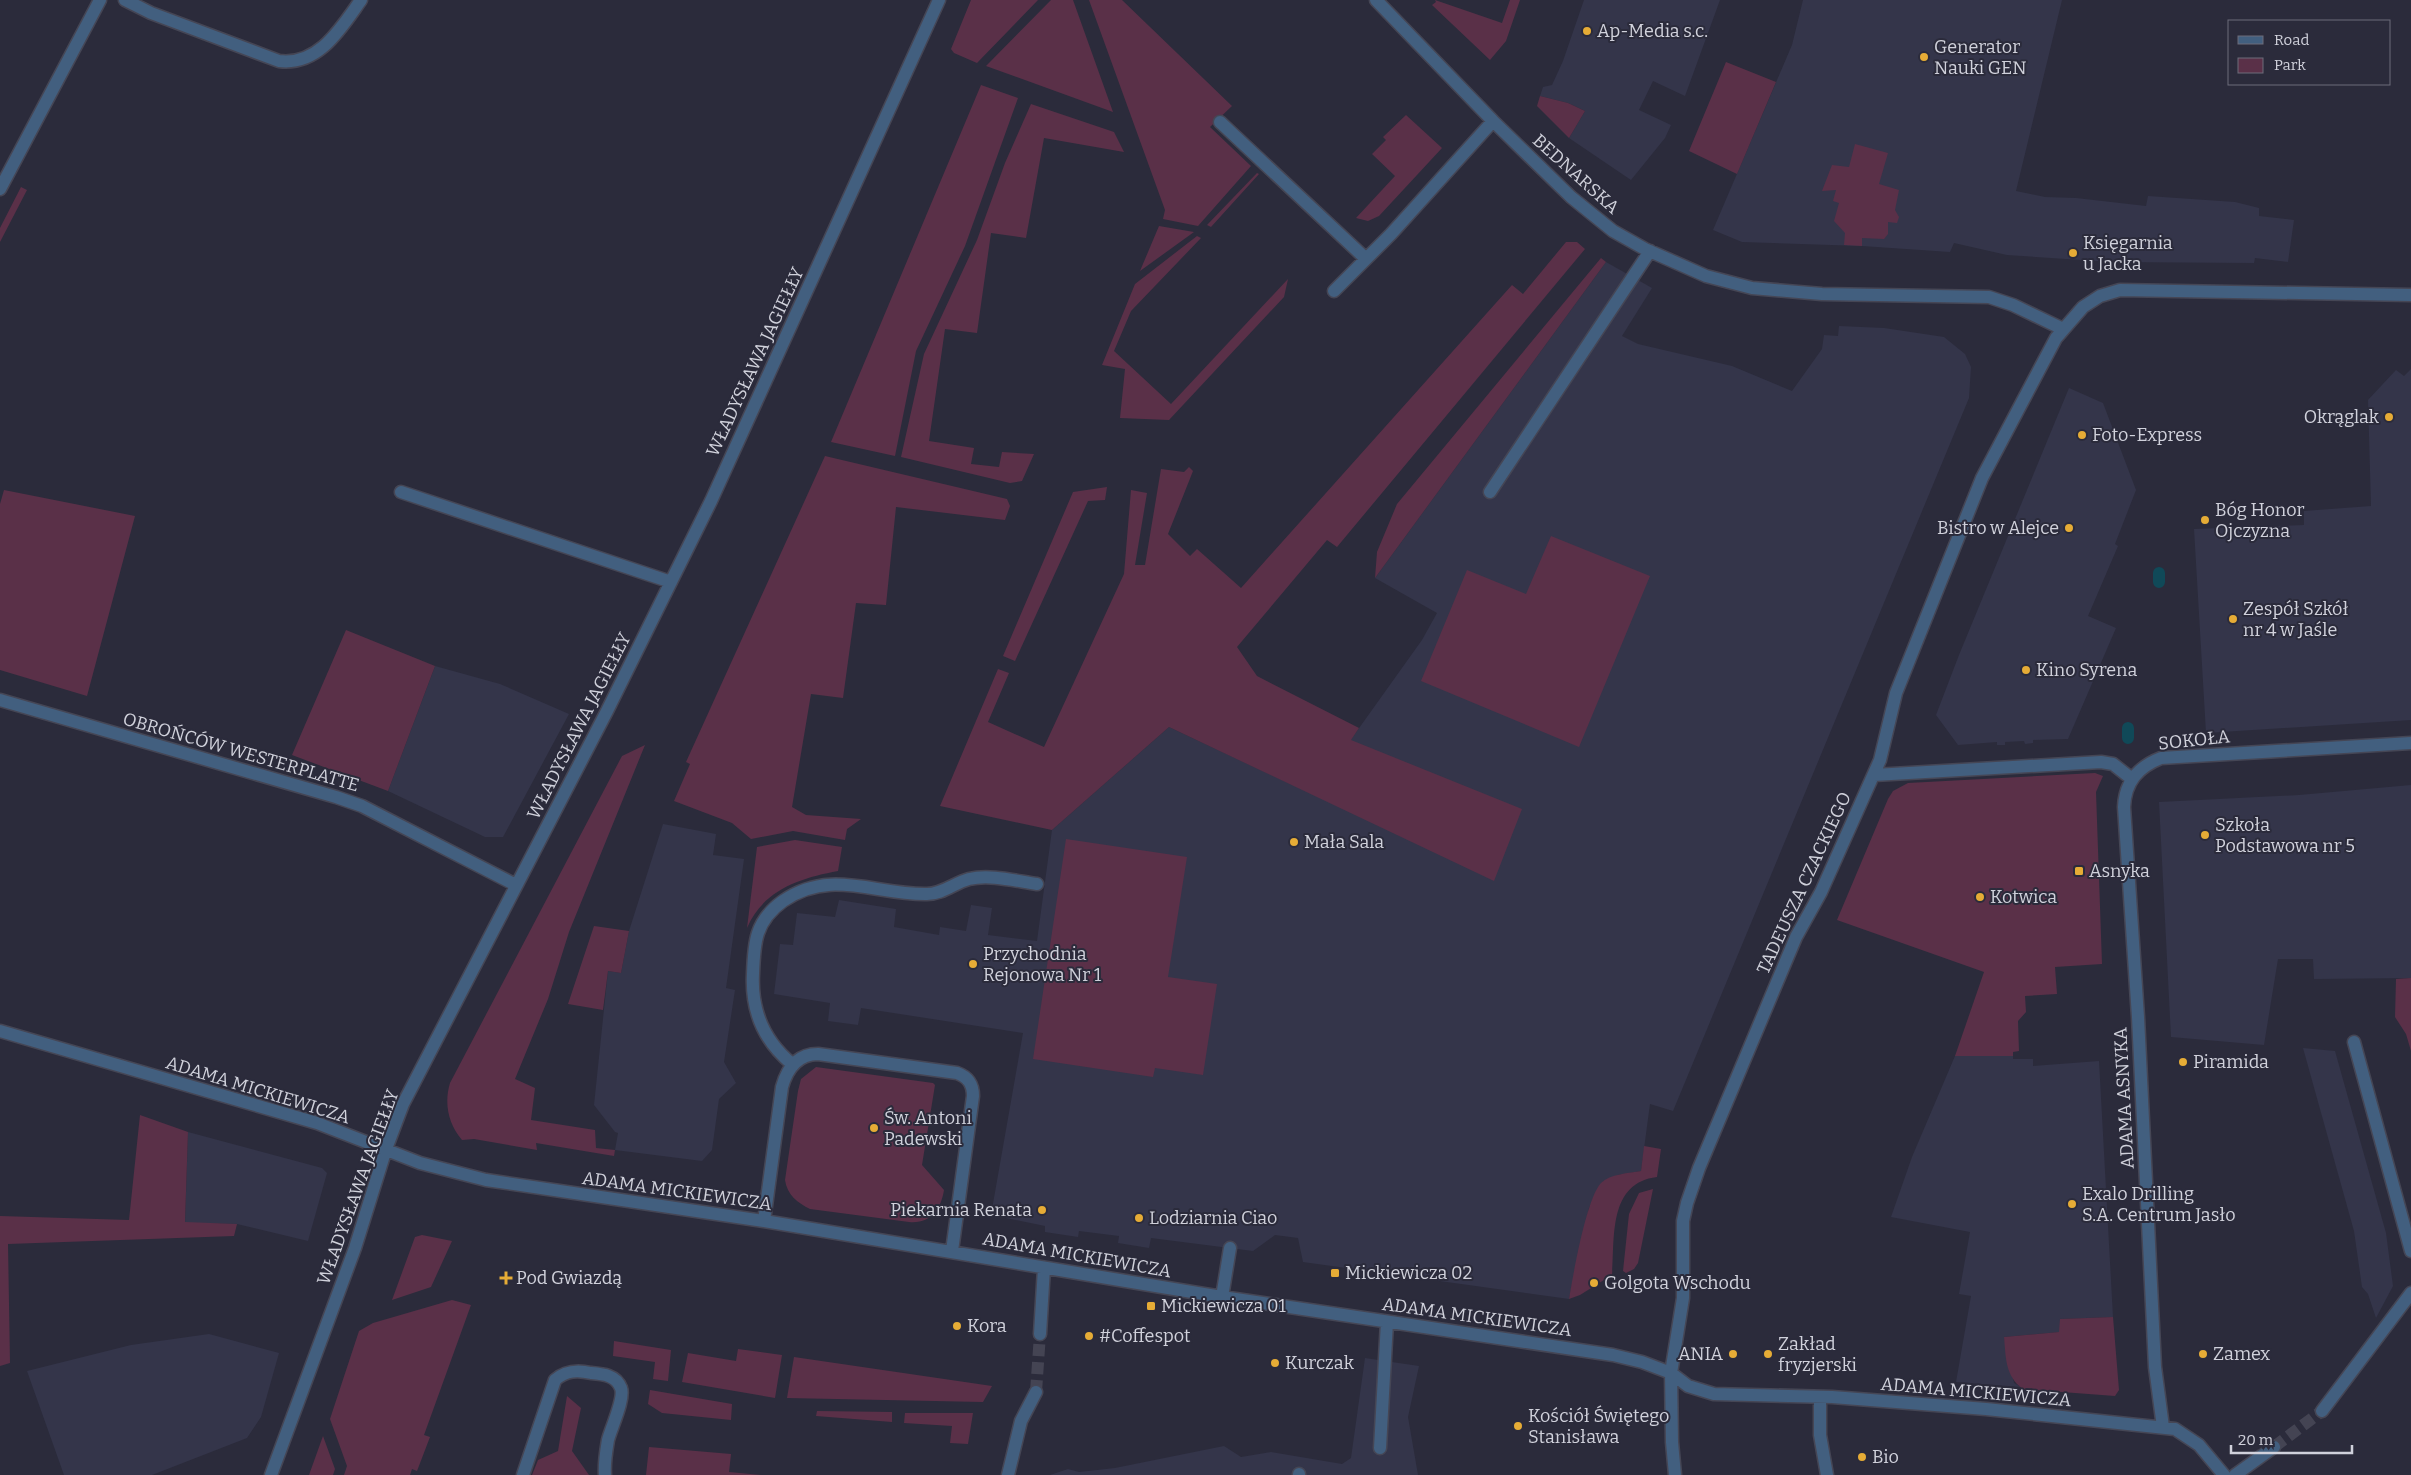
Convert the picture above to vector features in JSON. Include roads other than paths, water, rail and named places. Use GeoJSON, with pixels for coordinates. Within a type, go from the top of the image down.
{"type":"FeatureCollection","features":[{"type":"Feature","properties":{"kind":"street"},"geometry":{"type":"LineString","coordinates":[[0,189],[100,0]]}},
{"type":"Feature","properties":{"kind":"street"},"geometry":{"type":"LineString","coordinates":[[125,0],[161,16],[279,61],[289,62],[305,58],[324,47],[361,0]]}},
{"type":"Feature","properties":{"kind":"street","name":"WŁADYSŁAWA JAGIEŁŁY"},"geometry":{"type":"LineString","coordinates":[[271,1475],[355,1248],[386,1149],[403,1104],[607,711],[711,501],[939,0]]}},
{"type":"Feature","properties":{"kind":"street","name":"BEDNARSKA"},"geometry":{"type":"LineString","coordinates":[[1376,0],[1493,121],[1571,197],[1613,231],[1650,251],[1706,276],[1752,288],[1822,294],[1989,297],[2028,312],[2063,329]]}},
{"type":"Feature","properties":{"kind":"street"},"geometry":{"type":"LineString","coordinates":[[1334,291],[1391,234],[1493,121]]}},
{"type":"Feature","properties":{"kind":"street"},"geometry":{"type":"LineString","coordinates":[[1220,122],[1365,258]]}},
{"type":"Feature","properties":{"kind":"street"},"geometry":{"type":"LineString","coordinates":[[1490,492],[1650,251]]}},
{"type":"Feature","properties":{"kind":"street","name":"TADEUSZA CZACKIEGO"},"geometry":{"type":"LineString","coordinates":[[1675,1475],[1672,1442],[1671,1373],[1682,1298],[1683,1221],[1690,1194],[1699,1168],[1796,937],[1821,892],[1874,775],[1883,750],[1896,693],[1982,478],[2051,348],[2063,329],[2083,307],[2108,292],[2120,290],[2411,295]]}},
{"type":"Feature","properties":{"kind":"street"},"geometry":{"type":"LineString","coordinates":[[401,492],[671,582]]}},
{"type":"Feature","properties":{"kind":"street","name":"OBROŃCÓW WESTERPLATTE"},"geometry":{"type":"LineString","coordinates":[[0,700],[362,806],[516,885]]}},
{"type":"Feature","properties":{"kind":"street","name":"SOKOŁA"},"geometry":{"type":"LineString","coordinates":[[2132,779],[2145,765],[2161,758],[2172,756],[2411,743]]}},
{"type":"Feature","properties":{"kind":"street"},"geometry":{"type":"LineString","coordinates":[[1874,775],[2100,762],[2113,764],[2132,779]]}},
{"type":"Feature","properties":{"kind":"street","name":"ADAMA ASNYKA"},"geometry":{"type":"LineString","coordinates":[[2132,779],[2126,791],[2124,807],[2138,1017],[2155,1367],[2163,1427]]}},
{"type":"Feature","properties":{"kind":"street"},"geometry":{"type":"LineString","coordinates":[[792,1064],[780,1054],[767,1038],[758,1019],[754,999],[753,963],[759,927],[762,920],[775,907],[806,888],[825,884],[928,894],[976,878],[1037,884]]}},
{"type":"Feature","properties":{"kind":"street","name":"ADAMA MICKIEWICZA"},"geometry":{"type":"LineString","coordinates":[[0,1031],[317,1124],[420,1163],[486,1180],[764,1221],[1222,1297],[1613,1355],[1633,1359],[1671,1373],[1688,1386],[1714,1394],[1820,1397],[1986,1409],[2163,1427]]}},
{"type":"Feature","properties":{"kind":"street"},"geometry":{"type":"LineString","coordinates":[[2354,1042],[2411,1251]]}},
{"type":"Feature","properties":{"kind":"street"},"geometry":{"type":"LineString","coordinates":[[764,1221],[782,1087],[792,1064],[802,1058],[818,1054],[956,1073],[967,1078],[973,1089],[973,1096],[952,1251]]}},
{"type":"Feature","properties":{"kind":"street"},"geometry":{"type":"LineString","coordinates":[[1222,1297],[1230,1248]]}},
{"type":"Feature","properties":{"kind":"street"},"geometry":{"type":"LineString","coordinates":[[1040,1334],[1044,1268]]}},
{"type":"Feature","properties":{"kind":"street"},"geometry":{"type":"LineString","coordinates":[[2322,1411],[2411,1293]]}},
{"type":"Feature","properties":{"kind":"street"},"geometry":{"type":"LineString","coordinates":[[1380,1448],[1387,1322]]}},
{"type":"Feature","properties":{"kind":"street"},"geometry":{"type":"LineString","coordinates":[[523,1475],[555,1380],[565,1373],[581,1371],[613,1378],[621,1388],[622,1393],[607,1448],[605,1475]]}},
{"type":"Feature","properties":{"kind":"street"},"geometry":{"type":"LineString","coordinates":[[1008,1475],[1021,1421],[1036,1392]]}},
{"type":"Feature","properties":{"kind":"street"},"geometry":{"type":"LineString","coordinates":[[1820,1397],[1820,1434],[1828,1475]]}},
{"type":"Feature","properties":{"kind":"street"},"geometry":{"type":"LineString","coordinates":[[2163,1427],[2175,1429],[2190,1438],[2224,1475]]}},
{"type":"Feature","properties":{"kind":"street"},"geometry":{"type":"LineString","coordinates":[[2235,1475],[2274,1447]]}},
{"type":"Feature","properties":{"kind":"waterway"},"geometry":{"type":"LineString","coordinates":[[2159,573],[2159,582]]}},
{"type":"Feature","properties":{"kind":"waterway"},"geometry":{"type":"LineString","coordinates":[[2128,728],[2128,738]]}},
{"type":"Feature","properties":{"kind":"tunnel"},"geometry":{"type":"LineString","coordinates":[[1036,1392],[1040,1334]]}},
{"type":"Feature","properties":{"kind":"tunnel"},"geometry":{"type":"LineString","coordinates":[[2274,1447],[2322,1411]]}},
{"type":"Feature","properties":{"kind":"place","name":"Ap-Media s.c."},"geometry":{"type":"Point","coordinates":[1587,31]}},
{"type":"Feature","properties":{"kind":"place","name":"Generator Nauki GEN"},"geometry":{"type":"Point","coordinates":[1924,57]}},
{"type":"Feature","properties":{"kind":"place","name":"Księgarnia u Jacka"},"geometry":{"type":"Point","coordinates":[2073,253]}},
{"type":"Feature","properties":{"kind":"place","name":"Okrąglak"},"geometry":{"type":"Point","coordinates":[2389,417]}},
{"type":"Feature","properties":{"kind":"place","name":"Foto-Express"},"geometry":{"type":"Point","coordinates":[2082,435]}},
{"type":"Feature","properties":{"kind":"place","name":"Bóg Honor Ojczyzna"},"geometry":{"type":"Point","coordinates":[2205,520]}},
{"type":"Feature","properties":{"kind":"place","name":"Bistro w Alejce"},"geometry":{"type":"Point","coordinates":[2069,528]}},
{"type":"Feature","properties":{"kind":"place","name":"Zespół Szkół nr 4 w Jaśle"},"geometry":{"type":"Point","coordinates":[2233,619]}},
{"type":"Feature","properties":{"kind":"place","name":"Kino Syrena"},"geometry":{"type":"Point","coordinates":[2026,670]}},
{"type":"Feature","properties":{"kind":"place","name":"Szkoła Podstawowa nr 5"},"geometry":{"type":"Point","coordinates":[2205,835]}},
{"type":"Feature","properties":{"kind":"place","name":"Mała Sala"},"geometry":{"type":"Point","coordinates":[1294,842]}},
{"type":"Feature","properties":{"kind":"place","name":"Asnyka"},"geometry":{"type":"Point","coordinates":[2079,871]}},
{"type":"Feature","properties":{"kind":"place","name":"Kotwica"},"geometry":{"type":"Point","coordinates":[1980,897]}},
{"type":"Feature","properties":{"kind":"place","name":"Przychodnia Rejonowa Nr 1"},"geometry":{"type":"Point","coordinates":[973,964]}},
{"type":"Feature","properties":{"kind":"place","name":"Piramida"},"geometry":{"type":"Point","coordinates":[2183,1062]}},
{"type":"Feature","properties":{"kind":"place","name":"Św. Antoni Padewski"},"geometry":{"type":"Point","coordinates":[874,1128]}},
{"type":"Feature","properties":{"kind":"place","name":"Exalo Drilling S.A. Centrum Jasło"},"geometry":{"type":"Point","coordinates":[2072,1204]}},
{"type":"Feature","properties":{"kind":"place","name":"Piekarnia Renata"},"geometry":{"type":"Point","coordinates":[1042,1210]}},
{"type":"Feature","properties":{"kind":"place","name":"Lodziarnia Ciao"},"geometry":{"type":"Point","coordinates":[1139,1218]}},
{"type":"Feature","properties":{"kind":"place","name":"Mickiewicza 02"},"geometry":{"type":"Point","coordinates":[1335,1273]}},
{"type":"Feature","properties":{"kind":"place","name":"Pod Gwiazdą"},"geometry":{"type":"Point","coordinates":[506,1278]}},
{"type":"Feature","properties":{"kind":"place","name":"Golgota Wschodu"},"geometry":{"type":"Point","coordinates":[1594,1283]}},
{"type":"Feature","properties":{"kind":"place","name":"Mickiewicza 01"},"geometry":{"type":"Point","coordinates":[1151,1306]}},
{"type":"Feature","properties":{"kind":"place","name":"Kora"},"geometry":{"type":"Point","coordinates":[957,1326]}},
{"type":"Feature","properties":{"kind":"place","name":"#Coffespot"},"geometry":{"type":"Point","coordinates":[1089,1336]}},
{"type":"Feature","properties":{"kind":"place","name":"ANIA"},"geometry":{"type":"Point","coordinates":[1733,1354]}},
{"type":"Feature","properties":{"kind":"place","name":"Zakład fryzjerski"},"geometry":{"type":"Point","coordinates":[1768,1354]}},
{"type":"Feature","properties":{"kind":"place","name":"Zamex"},"geometry":{"type":"Point","coordinates":[2203,1354]}},
{"type":"Feature","properties":{"kind":"place","name":"Kurczak"},"geometry":{"type":"Point","coordinates":[1275,1363]}},
{"type":"Feature","properties":{"kind":"place","name":"Kościół Świętego Stanisława"},"geometry":{"type":"Point","coordinates":[1518,1426]}},
{"type":"Feature","properties":{"kind":"place","name":"Bio"},"geometry":{"type":"Point","coordinates":[1862,1457]}}]}
